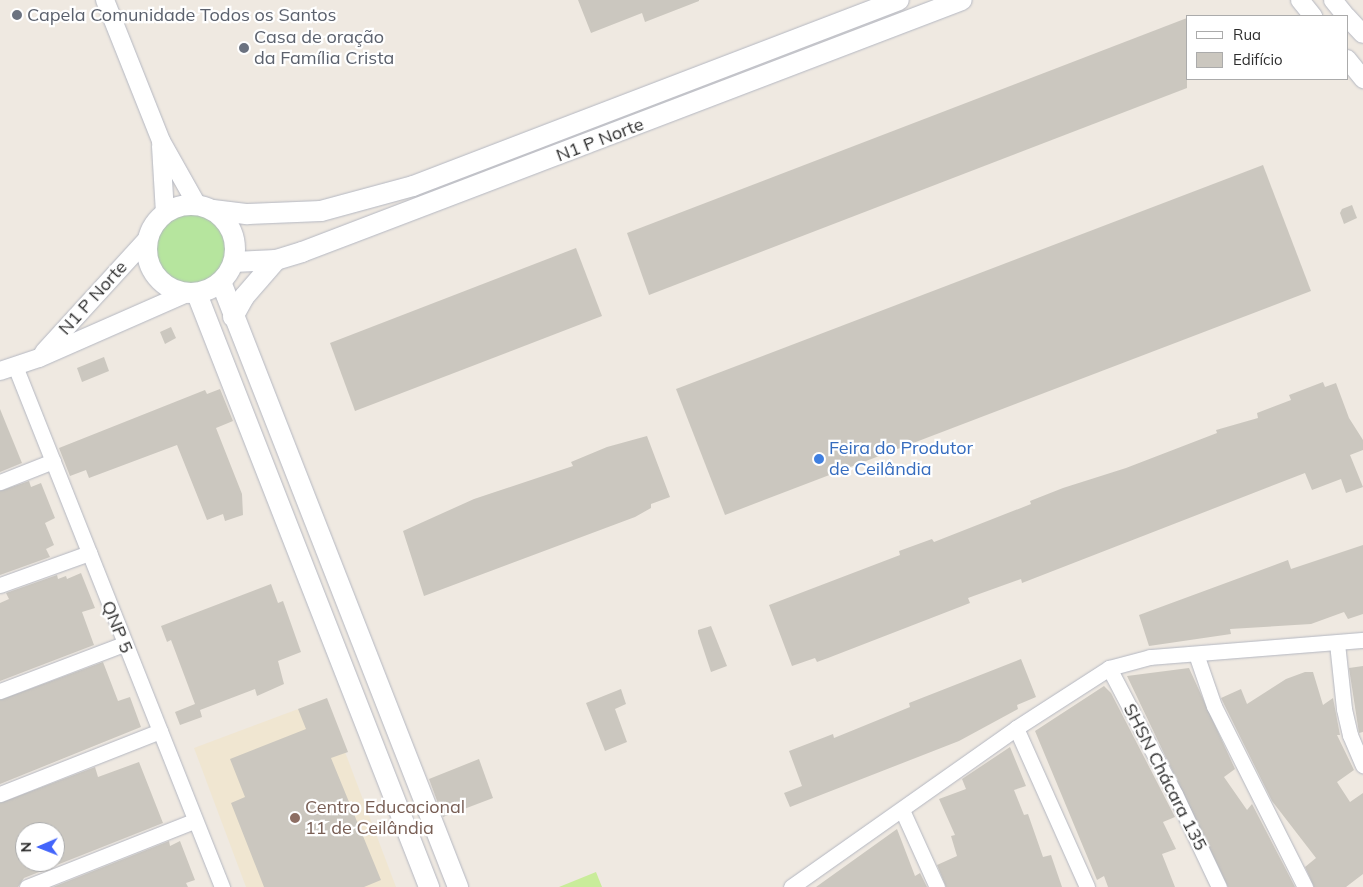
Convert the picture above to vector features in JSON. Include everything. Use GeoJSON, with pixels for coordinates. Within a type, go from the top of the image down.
{"type":"FeatureCollection","features":[{"type":"Feature","properties":{"kind":"main road","name":"N1 P Norte"},"geometry":{"type":"LineString","coordinates":[[205,208],[248,214],[321,211],[413,186],[899,0]]}},
{"type":"Feature","properties":{"kind":"main road","name":"N1 P Norte"},"geometry":{"type":"LineString","coordinates":[[234,262],[276,260],[876,36],[962,0]]}},
{"type":"Feature","properties":{"kind":"main road"},"geometry":{"type":"LineString","coordinates":[[181,206],[205,208],[225,220],[232,232],[234,262],[221,282],[191,294],[170,289],[150,268],[148,238],[158,220],[166,212],[181,206]]}},
{"type":"Feature","properties":{"kind":"main road"},"geometry":{"type":"LineString","coordinates":[[234,316],[244,297],[276,260]]}},
{"type":"Feature","properties":{"kind":"main road"},"geometry":{"type":"LineString","coordinates":[[221,282],[458,887]]}},
{"type":"Feature","properties":{"kind":"main road"},"geometry":{"type":"LineString","coordinates":[[191,294],[429,887]]}},
{"type":"Feature","properties":{"kind":"street"},"geometry":{"type":"LineString","coordinates":[[105,0],[161,141],[205,208]]}},
{"type":"Feature","properties":{"kind":"street"},"geometry":{"type":"LineString","coordinates":[[1300,0],[1312,15]]}},
{"type":"Feature","properties":{"kind":"street"},"geometry":{"type":"LineString","coordinates":[[1332,0],[1347,15]]}},
{"type":"Feature","properties":{"kind":"street"},"geometry":{"type":"LineString","coordinates":[[1348,60],[1363,79]]}},
{"type":"Feature","properties":{"kind":"street"},"geometry":{"type":"LineString","coordinates":[[161,141],[166,212]]}},
{"type":"Feature","properties":{"kind":"street","name":"N1 P Norte"},"geometry":{"type":"LineString","coordinates":[[39,358],[148,238]]}},
{"type":"Feature","properties":{"kind":"street","name":"N1 P Norte"},"geometry":{"type":"LineString","coordinates":[[8,368],[39,358],[191,294]]}},
{"type":"Feature","properties":{"kind":"street","name":"QNP 5"},"geometry":{"type":"LineString","coordinates":[[8,368],[52,461],[194,821],[222,887]]}},
{"type":"Feature","properties":{"kind":"street"},"geometry":{"type":"LineString","coordinates":[[0,482],[52,461]]}},
{"type":"Feature","properties":{"kind":"street"},"geometry":{"type":"LineString","coordinates":[[0,585],[89,553]]}},
{"type":"Feature","properties":{"kind":"street"},"geometry":{"type":"LineString","coordinates":[[792,886],[1016,728],[1109,668],[1150,657],[1363,640]]}},
{"type":"Feature","properties":{"kind":"street"},"geometry":{"type":"LineString","coordinates":[[1337,643],[1344,709],[1350,735],[1363,765]]}},
{"type":"Feature","properties":{"kind":"street"},"geometry":{"type":"LineString","coordinates":[[0,691],[124,644]]}},
{"type":"Feature","properties":{"kind":"street"},"geometry":{"type":"LineString","coordinates":[[1196,654],[1214,706],[1305,887]]}},
{"type":"Feature","properties":{"kind":"street","name":"SHSN Chácara 135"},"geometry":{"type":"LineString","coordinates":[[1109,668],[1219,887]]}},
{"type":"Feature","properties":{"kind":"street"},"geometry":{"type":"LineString","coordinates":[[1016,728],[1087,887]]}},
{"type":"Feature","properties":{"kind":"street"},"geometry":{"type":"LineString","coordinates":[[0,794],[160,731]]}},
{"type":"Feature","properties":{"kind":"street"},"geometry":{"type":"LineString","coordinates":[[902,810],[937,887]]}},
{"type":"Feature","properties":{"kind":"street"},"geometry":{"type":"LineString","coordinates":[[27,887],[194,821]]}},
{"type":"Feature","properties":{"kind":"shaded area","name":"Centro Educacional 11 de Ceilândia"},"geometry":{"type":"Polygon","coordinates":[[[325,699],[396,887],[246,887],[194,748],[325,699]]]}},
{"type":"Feature","properties":{"kind":"green space"},"geometry":{"type":"Polygon","coordinates":[[[183,214],[197,214],[210,220],[219,229],[225,242],[223,262],[215,274],[197,284],[183,284],[170,278],[161,269],[155,256],[155,242],[161,229],[170,220],[183,214]]]}},
{"type":"Feature","properties":{"kind":"green space"},"geometry":{"type":"Polygon","coordinates":[[[596,872],[602,887],[559,887],[596,872]]]}},
{"type":"Feature","properties":{"kind":"building"},"geometry":{"type":"Polygon","coordinates":[[[578,0],[699,1],[645,22],[642,13],[591,33],[578,0]]]}},
{"type":"Feature","properties":{"kind":"building"},"geometry":{"type":"Polygon","coordinates":[[[1186,18],[1187,88],[649,295],[627,233],[1186,18]]]}},
{"type":"Feature","properties":{"kind":"building"},"geometry":{"type":"Polygon","coordinates":[[[1263,165],[1311,291],[725,515],[676,389],[1263,165]]]}},
{"type":"Feature","properties":{"kind":"building"},"geometry":{"type":"Polygon","coordinates":[[[1352,205],[1357,218],[1344,224],[1340,213],[1342,209],[1352,205]]]}},
{"type":"Feature","properties":{"kind":"building"},"geometry":{"type":"Polygon","coordinates":[[[576,248],[602,316],[355,411],[330,343],[576,248]]]}},
{"type":"Feature","properties":{"kind":"building"},"geometry":{"type":"Polygon","coordinates":[[[171,327],[176,338],[165,344],[160,332],[171,327]]]}},
{"type":"Feature","properties":{"kind":"building"},"geometry":{"type":"Polygon","coordinates":[[[104,357],[109,371],[82,382],[77,368],[104,357]]]}},
{"type":"Feature","properties":{"kind":"building"},"geometry":{"type":"Polygon","coordinates":[[[1323,382],[1325,387],[1336,383],[1349,418],[1363,440],[1363,450],[1350,455],[1363,487],[1346,493],[1341,479],[1312,490],[1305,473],[1022,583],[1021,579],[968,598],[970,603],[828,658],[817,662],[815,658],[792,666],[769,605],[900,555],[899,551],[932,539],[934,542],[1031,504],[1030,501],[1063,488],[1126,468],[1217,433],[1216,430],[1258,418],[1257,413],[1291,400],[1289,395],[1323,382]]]}},
{"type":"Feature","properties":{"kind":"building"},"geometry":{"type":"Polygon","coordinates":[[[220,389],[233,421],[216,428],[242,494],[243,515],[225,521],[223,514],[207,520],[177,445],[89,478],[86,470],[70,476],[59,448],[205,390],[207,394],[220,389]]]}},
{"type":"Feature","properties":{"kind":"building"},"geometry":{"type":"Polygon","coordinates":[[[0,409],[22,463],[0,472],[0,409]]]}},
{"type":"Feature","properties":{"kind":"building"},"geometry":{"type":"Polygon","coordinates":[[[647,436],[670,497],[651,504],[651,508],[635,517],[424,596],[403,531],[474,499],[573,466],[571,462],[607,447],[647,436]]]}},
{"type":"Feature","properties":{"kind":"building"},"geometry":{"type":"Polygon","coordinates":[[[29,481],[31,487],[41,483],[55,518],[45,523],[54,545],[46,549],[50,557],[0,575],[0,491],[29,481]]]}},
{"type":"Feature","properties":{"kind":"building"},"geometry":{"type":"Polygon","coordinates":[[[1363,545],[1363,614],[1348,619],[1344,612],[1311,624],[1230,629],[1231,634],[1149,646],[1139,615],[1288,560],[1291,569],[1363,545]]]}},
{"type":"Feature","properties":{"kind":"building"},"geometry":{"type":"Polygon","coordinates":[[[81,573],[95,608],[82,612],[94,645],[0,681],[0,603],[9,599],[6,593],[57,575],[58,579],[66,576],[67,579],[81,573]]]}},
{"type":"Feature","properties":{"kind":"building"},"geometry":{"type":"Polygon","coordinates":[[[271,584],[278,603],[283,601],[301,652],[278,661],[284,684],[257,696],[255,689],[200,710],[202,717],[180,725],[175,712],[195,704],[171,640],[167,642],[161,626],[271,584]]]}},
{"type":"Feature","properties":{"kind":"building"},"geometry":{"type":"Polygon","coordinates":[[[711,626],[727,666],[711,672],[698,630],[711,626]]]}},
{"type":"Feature","properties":{"kind":"building"},"geometry":{"type":"Polygon","coordinates":[[[1021,659],[1036,697],[1017,705],[1018,709],[959,741],[790,807],[784,793],[802,786],[789,751],[833,734],[834,738],[910,707],[909,703],[1021,659]]]}},
{"type":"Feature","properties":{"kind":"building"},"geometry":{"type":"Polygon","coordinates":[[[103,662],[118,701],[130,697],[141,727],[0,784],[0,700],[103,662]]]}},
{"type":"Feature","properties":{"kind":"building"},"geometry":{"type":"Polygon","coordinates":[[[1363,666],[1363,732],[1359,733],[1349,668],[1363,666]]]}},
{"type":"Feature","properties":{"kind":"building"},"geometry":{"type":"Polygon","coordinates":[[[1189,668],[1235,769],[1224,777],[1247,810],[1252,804],[1295,887],[1228,887],[1127,676],[1189,668]]]}},
{"type":"Feature","properties":{"kind":"building"},"geometry":{"type":"Polygon","coordinates":[[[1305,672],[1313,672],[1323,705],[1333,698],[1340,735],[1337,735],[1354,770],[1337,782],[1350,802],[1363,793],[1363,874],[1346,887],[1314,887],[1305,867],[1316,858],[1272,801],[1221,698],[1241,689],[1247,704],[1286,679],[1305,672]]]}},
{"type":"Feature","properties":{"kind":"building"},"geometry":{"type":"Polygon","coordinates":[[[1104,686],[1111,693],[1175,817],[1163,822],[1176,849],[1162,854],[1175,887],[1108,887],[1104,876],[1097,880],[1035,731],[1104,686]]]}},
{"type":"Feature","properties":{"kind":"building"},"geometry":{"type":"Polygon","coordinates":[[[621,689],[626,704],[615,709],[627,742],[605,751],[586,703],[621,689]]]}},
{"type":"Feature","properties":{"kind":"building","name":"Centro Educacional 11 de Ceilândia"},"geometry":{"type":"Polygon","coordinates":[[[327,698],[348,752],[331,758],[381,880],[364,887],[264,887],[231,803],[245,797],[230,759],[306,729],[298,709],[327,698]]]}},
{"type":"Feature","properties":{"kind":"building"},"geometry":{"type":"Polygon","coordinates":[[[1010,747],[1026,786],[1014,790],[1024,815],[1028,814],[1043,857],[1051,855],[1062,887],[946,887],[937,865],[957,856],[951,836],[955,835],[939,799],[966,789],[962,779],[1010,747]]]}},
{"type":"Feature","properties":{"kind":"building"},"geometry":{"type":"Polygon","coordinates":[[[479,759],[493,798],[443,817],[429,779],[479,759]]]}},
{"type":"Feature","properties":{"kind":"building"},"geometry":{"type":"Polygon","coordinates":[[[139,762],[163,823],[65,862],[65,822],[15,822],[15,872],[39,872],[24,878],[18,887],[0,887],[0,803],[95,767],[98,777],[139,762]]]}},
{"type":"Feature","properties":{"kind":"building"},"geometry":{"type":"Polygon","coordinates":[[[897,829],[915,876],[920,873],[927,887],[816,887],[897,829]]]}},
{"type":"Feature","properties":{"kind":"building"},"geometry":{"type":"Polygon","coordinates":[[[169,841],[170,846],[180,841],[195,880],[186,883],[188,887],[53,887],[169,841]]]}},
{"type":"Feature","properties":{"kind":"place","name":"Capela Comunidade Todos os Santos"},"geometry":{"type":"Point","coordinates":[17,15]}},
{"type":"Feature","properties":{"kind":"place","name":"Casa de oração da Família Crista"},"geometry":{"type":"Point","coordinates":[244,48]}},
{"type":"Feature","properties":{"kind":"place","name":"Feira do Produtor de Ceilândia"},"geometry":{"type":"Point","coordinates":[819,459]}},
{"type":"Feature","properties":{"kind":"place","name":"Centro Educacional 11 de Ceilândia"},"geometry":{"type":"Point","coordinates":[295,818]}}]}
